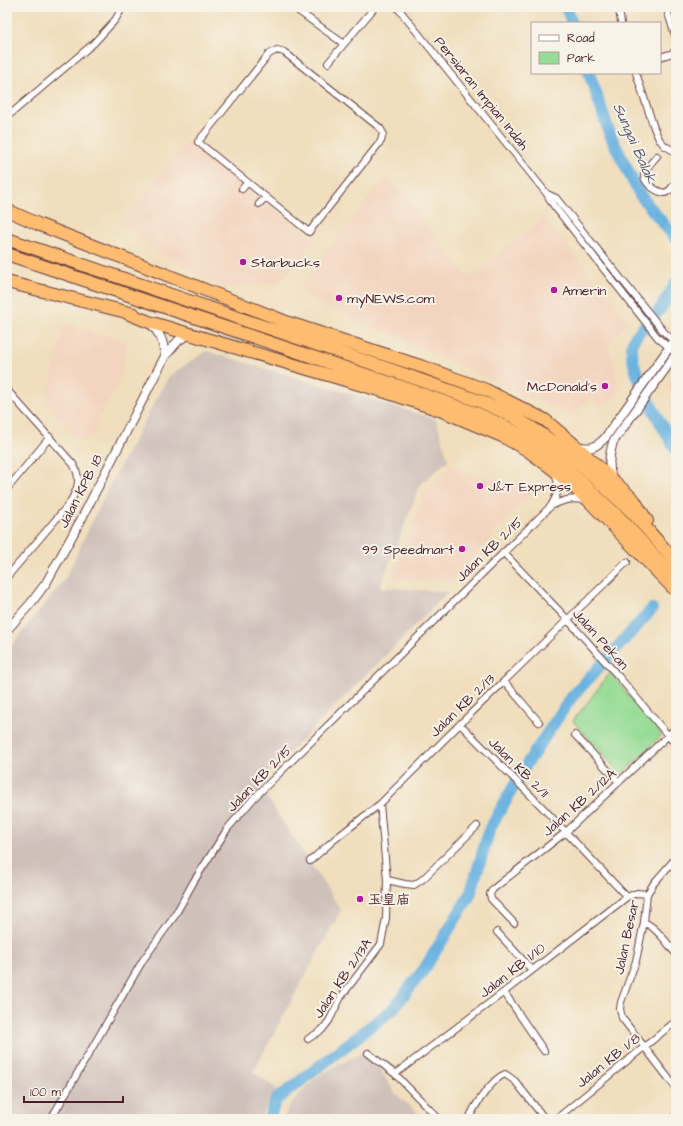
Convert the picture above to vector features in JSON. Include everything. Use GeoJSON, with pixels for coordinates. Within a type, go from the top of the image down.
{"type":"FeatureCollection","features":[{"type":"Feature","properties":{"kind":"highway"},"geometry":{"type":"LineString","coordinates":[[8,211],[289,323],[426,368],[486,390],[545,420],[576,446],[634,500],[646,518],[654,536]]}},
{"type":"Feature","properties":{"kind":"highway"},"geometry":{"type":"LineString","coordinates":[[7,240],[337,351],[482,402],[512,416],[564,450],[630,510],[676,562]]}},
{"type":"Feature","properties":{"kind":"highway"},"geometry":{"type":"LineString","coordinates":[[7,254],[288,348],[478,414],[506,427],[531,441],[556,459],[622,519],[676,580]]}},
{"type":"Feature","properties":{"kind":"highway"},"geometry":{"type":"LineString","coordinates":[[7,282],[128,313],[150,316],[269,349],[278,350],[288,348]]}},
{"type":"Feature","properties":{"kind":"highway"},"geometry":{"type":"LineString","coordinates":[[128,313],[149,322],[340,378],[440,410],[502,436],[527,450],[554,470],[588,500],[676,591]]}},
{"type":"Feature","properties":{"kind":"street"},"geometry":{"type":"LineString","coordinates":[[7,117],[94,43],[115,20],[123,7]]}},
{"type":"Feature","properties":{"kind":"street"},"geometry":{"type":"LineString","coordinates":[[293,7],[344,44]]}},
{"type":"Feature","properties":{"kind":"street"},"geometry":{"type":"LineString","coordinates":[[328,63],[376,7]]}},
{"type":"Feature","properties":{"kind":"street","name":"Persiaran Impian Indah"},"geometry":{"type":"LineString","coordinates":[[397,7],[547,194],[550,202],[658,338],[674,342]]}},
{"type":"Feature","properties":{"kind":"street"},"geometry":{"type":"LineString","coordinates":[[621,22],[619,10],[622,7]]}},
{"type":"Feature","properties":{"kind":"street"},"geometry":{"type":"LineString","coordinates":[[666,7],[676,38]]}},
{"type":"Feature","properties":{"kind":"street"},"geometry":{"type":"LineString","coordinates":[[277,50],[284,52],[380,128],[383,133],[381,141],[309,232],[247,183],[198,142],[269,54],[277,50]]}},
{"type":"Feature","properties":{"kind":"street"},"geometry":{"type":"LineString","coordinates":[[661,57],[676,52]]}},
{"type":"Feature","properties":{"kind":"street"},"geometry":{"type":"LineString","coordinates":[[636,74],[659,139],[665,146],[676,152]]}},
{"type":"Feature","properties":{"kind":"street"},"geometry":{"type":"LineString","coordinates":[[657,156],[646,169],[644,175],[646,180],[652,188],[659,192],[665,193],[670,190],[676,182]]}},
{"type":"Feature","properties":{"kind":"street"},"geometry":{"type":"LineString","coordinates":[[242,189],[247,183]]}},
{"type":"Feature","properties":{"kind":"street","name":"Persiaran Impian Indah"},"geometry":{"type":"LineString","coordinates":[[547,194],[556,198],[664,332],[674,342],[676,354]]}},
{"type":"Feature","properties":{"kind":"street"},"geometry":{"type":"LineString","coordinates":[[259,204],[265,198]]}},
{"type":"Feature","properties":{"kind":"street"},"geometry":{"type":"LineString","coordinates":[[149,322],[160,334],[164,345],[164,356]]}},
{"type":"Feature","properties":{"kind":"street","name":"Jalan KPB 18"},"geometry":{"type":"LineString","coordinates":[[7,630],[31,603],[46,583],[92,498],[164,356],[179,340],[190,334]]}},
{"type":"Feature","properties":{"kind":"street"},"geometry":{"type":"LineString","coordinates":[[576,446],[589,448],[597,446],[605,438],[652,370],[674,342]]}},
{"type":"Feature","properties":{"kind":"street"},"geometry":{"type":"LineString","coordinates":[[612,480],[609,468],[609,456],[613,442],[676,354]]}},
{"type":"Feature","properties":{"kind":"street"},"geometry":{"type":"LineString","coordinates":[[7,577],[69,504],[76,491],[79,478],[77,470],[50,437],[8,394]]}},
{"type":"Feature","properties":{"kind":"street"},"geometry":{"type":"LineString","coordinates":[[7,489],[50,437]]}},
{"type":"Feature","properties":{"kind":"street","name":"Jalan KB 2/15"},"geometry":{"type":"LineString","coordinates":[[51,1119],[142,960],[174,917],[194,881],[228,828],[254,798],[551,506],[558,493],[558,483],[554,470]]}},
{"type":"Feature","properties":{"kind":"street","name":"Jalan KB 2/15"},"geometry":{"type":"LineString","coordinates":[[551,506],[564,500],[575,498],[588,500]]}},
{"type":"Feature","properties":{"kind":"street","name":"Jalan Pekan"},"geometry":{"type":"LineString","coordinates":[[503,552],[567,619],[619,677],[676,745]]}},
{"type":"Feature","properties":{"kind":"street","name":"Jalan KB 2/13"},"geometry":{"type":"LineString","coordinates":[[310,861],[340,834],[380,804],[504,680],[627,562]]}},
{"type":"Feature","properties":{"kind":"street"},"geometry":{"type":"LineString","coordinates":[[504,680],[539,722]]}},
{"type":"Feature","properties":{"kind":"street","name":"Jalan KB 2/11"},"geometry":{"type":"LineString","coordinates":[[460,724],[566,832],[627,897]]}},
{"type":"Feature","properties":{"kind":"street","name":"Jalan KB 2/12A"},"geometry":{"type":"LineString","coordinates":[[514,923],[491,899],[490,894],[493,889],[566,832],[676,728]]}},
{"type":"Feature","properties":{"kind":"street"},"geometry":{"type":"LineString","coordinates":[[575,735],[619,782]]}},
{"type":"Feature","properties":{"kind":"street","name":"Jalan KB 2/13A"},"geometry":{"type":"LineString","coordinates":[[308,1039],[322,1030],[329,1021],[341,997],[381,944],[386,918],[387,880],[380,804]]}},
{"type":"Feature","properties":{"kind":"street"},"geometry":{"type":"LineString","coordinates":[[387,880],[414,885],[423,879],[477,826]]}},
{"type":"Feature","properties":{"kind":"street","name":"Jalan Besar"},"geometry":{"type":"LineString","coordinates":[[676,858],[654,883],[647,894],[644,922],[636,961],[620,1009],[622,1018],[676,1088]]}},
{"type":"Feature","properties":{"kind":"street","name":"Jalan KB 1/10"},"geometry":{"type":"LineString","coordinates":[[395,1074],[627,897],[637,893],[647,894]]}},
{"type":"Feature","properties":{"kind":"street"},"geometry":{"type":"LineString","coordinates":[[644,922],[650,924],[655,929],[676,954]]}},
{"type":"Feature","properties":{"kind":"street"},"geometry":{"type":"LineString","coordinates":[[497,932],[532,970]]}},
{"type":"Feature","properties":{"kind":"street"},"geometry":{"type":"LineString","coordinates":[[504,992],[544,1051]]}},
{"type":"Feature","properties":{"kind":"street","name":"Jalan KB 1/8"},"geometry":{"type":"LineString","coordinates":[[556,1119],[676,1021]]}},
{"type":"Feature","properties":{"kind":"street"},"geometry":{"type":"LineString","coordinates":[[368,1053],[395,1074],[440,1119]]}},
{"type":"Feature","properties":{"kind":"street"},"geometry":{"type":"LineString","coordinates":[[470,1119],[476,1106],[485,1093],[500,1076],[505,1074],[515,1081],[545,1119]]}},
{"type":"Feature","properties":{"kind":"street"},"geometry":{"type":"LineString","coordinates":[[672,1119],[676,1116]]}},
{"type":"Feature","properties":{"kind":"shaded area"},"geometry":{"type":"Polygon","coordinates":[[[188,139],[314,241],[283,280],[255,287],[224,288],[150,248],[121,223],[188,139]]]}},
{"type":"Feature","properties":{"kind":"shaded area"},"geometry":{"type":"Polygon","coordinates":[[[388,174],[469,279],[543,217],[628,321],[609,345],[620,394],[601,409],[592,398],[570,415],[306,297],[300,287],[388,174]]]}},
{"type":"Feature","properties":{"kind":"shaded area"},"geometry":{"type":"Polygon","coordinates":[[[64,324],[127,342],[120,381],[99,418],[94,434],[83,441],[75,437],[49,407],[46,398],[64,324]]]}},
{"type":"Feature","properties":{"kind":"shaded area"},"geometry":{"type":"Polygon","coordinates":[[[206,351],[436,419],[448,460],[420,485],[380,587],[448,592],[258,784],[341,910],[253,1072],[278,1090],[259,1119],[7,1119],[7,651],[65,579],[109,486],[169,376],[206,351]]]}},
{"type":"Feature","properties":{"kind":"shaded area"},"geometry":{"type":"Polygon","coordinates":[[[676,374],[676,406],[667,386],[676,374]]]}},
{"type":"Feature","properties":{"kind":"shaded area"},"geometry":{"type":"Polygon","coordinates":[[[450,466],[527,491],[530,493],[529,497],[449,582],[394,577],[394,572],[425,492],[450,466]]]}},
{"type":"Feature","properties":{"kind":"shaded area"},"geometry":{"type":"Polygon","coordinates":[[[368,1050],[395,1093],[424,1119],[283,1119],[292,1102],[319,1075],[368,1050]]]}},
{"type":"Feature","properties":{"kind":"green space"},"geometry":{"type":"Polygon","coordinates":[[[610,673],[662,735],[621,775],[573,721],[610,673]]]}},
{"type":"Feature","properties":{"kind":"waterway","name":"Sungai Balak"},"geometry":{"type":"LineString","coordinates":[[566,7],[572,22]]}},
{"type":"Feature","properties":{"kind":"waterway","name":"Sungai Balak"},"geometry":{"type":"LineString","coordinates":[[589,74],[611,137],[640,195],[676,239]]}},
{"type":"Feature","properties":{"kind":"waterway","name":"Sungai Balak"},"geometry":{"type":"LineString","coordinates":[[676,283],[660,309],[633,341],[632,352],[635,366],[647,397],[676,450]]}},
{"type":"Feature","properties":{"kind":"waterway"},"geometry":{"type":"LineString","coordinates":[[269,1119],[276,1100],[393,1009],[425,968],[470,895],[490,828],[526,765],[571,698],[652,609]]}},
{"type":"Feature","properties":{"kind":"place","name":"Starbucks"},"geometry":{"type":"Point","coordinates":[243,262]}},
{"type":"Feature","properties":{"kind":"place","name":"Amerin"},"geometry":{"type":"Point","coordinates":[554,290]}},
{"type":"Feature","properties":{"kind":"place","name":"myNEWS.com"},"geometry":{"type":"Point","coordinates":[339,298]}},
{"type":"Feature","properties":{"kind":"place","name":"McDonald's"},"geometry":{"type":"Point","coordinates":[605,386]}},
{"type":"Feature","properties":{"kind":"place","name":"J&T Express"},"geometry":{"type":"Point","coordinates":[480,486]}},
{"type":"Feature","properties":{"kind":"place","name":"99 Speedmart"},"geometry":{"type":"Point","coordinates":[462,549]}},
{"type":"Feature","properties":{"kind":"place","name":"玉皇庙"},"geometry":{"type":"Point","coordinates":[360,899]}}]}
